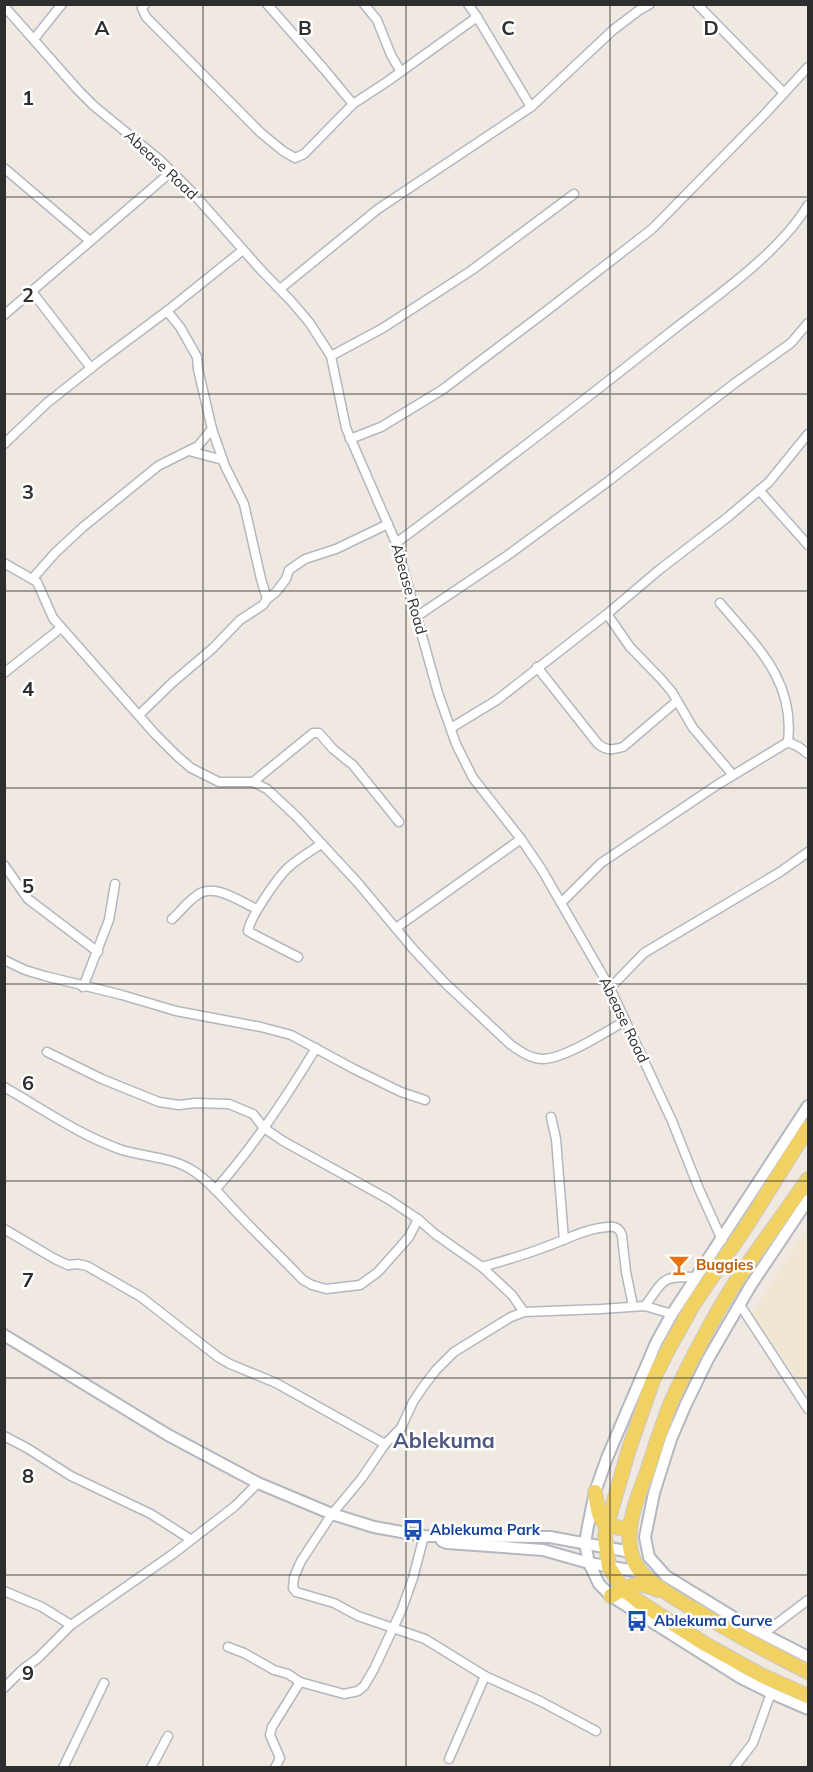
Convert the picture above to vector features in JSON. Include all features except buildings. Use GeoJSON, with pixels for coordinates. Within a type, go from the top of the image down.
{"type":"FeatureCollection","features":[{"type":"Feature","properties":{"kind":"main road"},"geometry":{"type":"LineString","coordinates":[[808,1128],[750,1222],[662,1346],[653,1380],[628,1449],[607,1525],[606,1546],[609,1567],[617,1592],[638,1601],[705,1644],[761,1675],[808,1696]]}},
{"type":"Feature","properties":{"kind":"main road"},"geometry":{"type":"LineString","coordinates":[[805,1663],[743,1638],[671,1595],[641,1572],[631,1552],[630,1528],[640,1491],[679,1401],[685,1372],[740,1277],[808,1179]]}},
{"type":"Feature","properties":{"kind":"main road"},"geometry":{"type":"LineString","coordinates":[[595,1492],[599,1516],[607,1525],[630,1528]]}},
{"type":"Feature","properties":{"kind":"main road"},"geometry":{"type":"LineString","coordinates":[[617,1592],[636,1584],[644,1584],[671,1595]]}},
{"type":"Feature","properties":{"kind":"street"},"geometry":{"type":"LineString","coordinates":[[34,39],[62,4]]}},
{"type":"Feature","properties":{"kind":"street"},"geometry":{"type":"LineString","coordinates":[[145,4],[142,8],[146,17],[261,133],[295,158],[304,154],[353,104],[477,16]]}},
{"type":"Feature","properties":{"kind":"street"},"geometry":{"type":"LineString","coordinates":[[267,4],[353,104]]}},
{"type":"Feature","properties":{"kind":"street"},"geometry":{"type":"LineString","coordinates":[[364,4],[377,20],[391,55],[401,72]]}},
{"type":"Feature","properties":{"kind":"street"},"geometry":{"type":"LineString","coordinates":[[468,4],[531,107]]}},
{"type":"Feature","properties":{"kind":"street"},"geometry":{"type":"LineString","coordinates":[[280,290],[378,209],[531,107],[613,30],[650,4]]}},
{"type":"Feature","properties":{"kind":"street"},"geometry":{"type":"LineString","coordinates":[[697,4],[784,93]]}},
{"type":"Feature","properties":{"kind":"street","name":"Abease Road"},"geometry":{"type":"LineString","coordinates":[[4,6],[94,106],[160,160],[192,192],[309,322],[331,356],[346,428],[396,543],[438,693],[456,744],[473,778],[542,870],[609,988],[672,1121],[722,1240]]}},
{"type":"Feature","properties":{"kind":"street"},"geometry":{"type":"LineString","coordinates":[[350,439],[381,427],[442,390],[643,236],[687,194],[808,67]]}},
{"type":"Feature","properties":{"kind":"street"},"geometry":{"type":"LineString","coordinates":[[4,168],[90,241]]}},
{"type":"Feature","properties":{"kind":"street"},"geometry":{"type":"LineString","coordinates":[[4,315],[33,293],[171,172]]}},
{"type":"Feature","properties":{"kind":"street"},"geometry":{"type":"LineString","coordinates":[[331,356],[383,328],[472,270],[574,194]]}},
{"type":"Feature","properties":{"kind":"street"},"geometry":{"type":"LineString","coordinates":[[396,543],[736,280],[779,242],[808,206]]}},
{"type":"Feature","properties":{"kind":"street"},"geometry":{"type":"LineString","coordinates":[[4,444],[47,403],[243,249]]}},
{"type":"Feature","properties":{"kind":"street"},"geometry":{"type":"LineString","coordinates":[[33,293],[91,368]]}},
{"type":"Feature","properties":{"kind":"street"},"geometry":{"type":"LineString","coordinates":[[167,311],[180,327],[197,357],[212,429],[223,460],[244,504],[267,599]]}},
{"type":"Feature","properties":{"kind":"street"},"geometry":{"type":"LineString","coordinates":[[416,617],[508,555],[606,483],[735,383],[791,343],[808,323]]}},
{"type":"Feature","properties":{"kind":"street"},"geometry":{"type":"LineString","coordinates":[[33,578],[69,540],[141,480],[168,460],[198,446],[212,429]]}},
{"type":"Feature","properties":{"kind":"street"},"geometry":{"type":"LineString","coordinates":[[451,728],[496,700],[728,517],[759,490],[808,434]]}},
{"type":"Feature","properties":{"kind":"street"},"geometry":{"type":"LineString","coordinates":[[189,451],[223,460]]}},
{"type":"Feature","properties":{"kind":"street"},"geometry":{"type":"LineString","coordinates":[[759,490],[808,545]]}},
{"type":"Feature","properties":{"kind":"street"},"geometry":{"type":"LineString","coordinates":[[139,715],[213,648],[240,620],[263,605],[286,579],[289,570],[305,559],[336,549],[388,524]]}},
{"type":"Feature","properties":{"kind":"street"},"geometry":{"type":"LineString","coordinates":[[4,563],[37,582],[53,618],[61,628],[176,755],[195,770],[219,782],[253,782],[267,789],[358,883],[414,950],[523,1054],[546,1059],[557,1056],[625,1021]]}},
{"type":"Feature","properties":{"kind":"street"},"geometry":{"type":"LineString","coordinates":[[720,603],[777,675],[785,693],[789,711],[788,742]]}},
{"type":"Feature","properties":{"kind":"street"},"geometry":{"type":"LineString","coordinates":[[607,614],[630,647],[661,679],[701,739],[733,775]]}},
{"type":"Feature","properties":{"kind":"street"},"geometry":{"type":"LineString","coordinates":[[4,673],[61,628]]}},
{"type":"Feature","properties":{"kind":"street"},"geometry":{"type":"LineString","coordinates":[[537,667],[597,744],[604,749],[612,750],[623,747],[677,701]]}},
{"type":"Feature","properties":{"kind":"street"},"geometry":{"type":"LineString","coordinates":[[253,782],[313,733],[319,733],[333,749],[353,765],[399,822]]}},
{"type":"Feature","properties":{"kind":"street"},"geometry":{"type":"LineString","coordinates":[[788,742],[808,754]]}},
{"type":"Feature","properties":{"kind":"street"},"geometry":{"type":"LineString","coordinates":[[561,903],[601,863],[733,775],[788,742]]}},
{"type":"Feature","properties":{"kind":"street"},"geometry":{"type":"LineString","coordinates":[[396,928],[520,839]]}},
{"type":"Feature","properties":{"kind":"street"},"geometry":{"type":"LineString","coordinates":[[298,957],[248,931],[257,909],[289,866],[321,844]]}},
{"type":"Feature","properties":{"kind":"street"},"geometry":{"type":"LineString","coordinates":[[609,988],[644,953],[780,872],[808,852]]}},
{"type":"Feature","properties":{"kind":"street"},"geometry":{"type":"LineString","coordinates":[[4,865],[28,899],[98,952]]}},
{"type":"Feature","properties":{"kind":"street"},"geometry":{"type":"LineString","coordinates":[[83,987],[109,920],[116,884]]}},
{"type":"Feature","properties":{"kind":"street"},"geometry":{"type":"LineString","coordinates":[[172,920],[197,894],[205,891],[218,891],[257,909]]}},
{"type":"Feature","properties":{"kind":"street"},"geometry":{"type":"LineString","coordinates":[[4,960],[26,970],[83,987],[122,995],[176,1011],[291,1035],[374,1079],[425,1100]]}},
{"type":"Feature","properties":{"kind":"street"},"geometry":{"type":"LineString","coordinates":[[215,1190],[287,1097],[316,1048]]}},
{"type":"Feature","properties":{"kind":"street"},"geometry":{"type":"LineString","coordinates":[[47,1052],[102,1079],[167,1105],[229,1104],[253,1114],[264,1128],[292,1147],[418,1219],[482,1267],[512,1295],[524,1312]]}},
{"type":"Feature","properties":{"kind":"street"},"geometry":{"type":"LineString","coordinates":[[4,1088],[80,1132],[123,1150],[174,1162],[200,1175],[303,1280],[312,1285],[326,1289],[360,1285],[378,1272],[409,1237],[418,1219]]}},
{"type":"Feature","properties":{"kind":"street"},"geometry":{"type":"LineString","coordinates":[[808,1106],[672,1314],[662,1346],[627,1408],[595,1492],[585,1543],[589,1563],[599,1584],[617,1592],[741,1678],[808,1709]]}},
{"type":"Feature","properties":{"kind":"street"},"geometry":{"type":"LineString","coordinates":[[551,1117],[556,1139],[564,1240]]}},
{"type":"Feature","properties":{"kind":"street"},"geometry":{"type":"LineString","coordinates":[[805,1663],[763,1634],[666,1576],[649,1557],[645,1537],[679,1401],[708,1359],[751,1285],[808,1200]]}},
{"type":"Feature","properties":{"kind":"street"},"geometry":{"type":"LineString","coordinates":[[482,1267],[607,1227],[615,1227],[620,1231],[633,1306]]}},
{"type":"Feature","properties":{"kind":"street"},"geometry":{"type":"LineString","coordinates":[[4,1229],[68,1265],[78,1264],[95,1270],[141,1297],[218,1357],[276,1383],[385,1444]]}},
{"type":"Feature","properties":{"kind":"street"},"geometry":{"type":"LineString","coordinates":[[645,1306],[663,1281],[680,1276],[697,1277]]}},
{"type":"Feature","properties":{"kind":"street"},"geometry":{"type":"LineString","coordinates":[[740,1305],[808,1409]]}},
{"type":"Feature","properties":{"kind":"street"},"geometry":{"type":"LineString","coordinates":[[596,1731],[540,1701],[485,1676],[425,1639],[358,1616],[334,1603],[296,1592],[293,1588],[294,1577],[301,1561],[332,1514],[362,1478],[385,1444],[401,1428],[413,1402],[430,1378],[454,1352],[511,1317],[524,1312],[645,1306],[672,1314]]}},
{"type":"Feature","properties":{"kind":"street"},"geometry":{"type":"LineString","coordinates":[[4,1335],[168,1435],[258,1483],[332,1514],[374,1527],[447,1542],[543,1550],[589,1563],[641,1572]]}},
{"type":"Feature","properties":{"kind":"street"},"geometry":{"type":"LineString","coordinates":[[4,1436],[71,1476],[151,1514],[190,1539]]}},
{"type":"Feature","properties":{"kind":"street"},"geometry":{"type":"LineString","coordinates":[[4,1688],[22,1670],[39,1658],[71,1625],[173,1554],[235,1506],[258,1483]]}},
{"type":"Feature","properties":{"kind":"street"},"geometry":{"type":"LineString","coordinates":[[429,1537],[550,1537],[631,1552]]}},
{"type":"Feature","properties":{"kind":"street"},"geometry":{"type":"LineString","coordinates":[[228,1647],[274,1670],[288,1674],[300,1682],[344,1694],[358,1691],[364,1686],[374,1669],[402,1609],[429,1537]]}},
{"type":"Feature","properties":{"kind":"street"},"geometry":{"type":"LineString","coordinates":[[4,1591],[42,1607],[71,1625]]}},
{"type":"Feature","properties":{"kind":"street"},"geometry":{"type":"LineString","coordinates":[[763,1634],[808,1600]]}},
{"type":"Feature","properties":{"kind":"street"},"geometry":{"type":"LineString","coordinates":[[449,1759],[485,1676]]}},
{"type":"Feature","properties":{"kind":"street"},"geometry":{"type":"LineString","coordinates":[[275,1767],[280,1758],[270,1735],[272,1727],[300,1682]]}},
{"type":"Feature","properties":{"kind":"street"},"geometry":{"type":"LineString","coordinates":[[63,1767],[105,1683]]}},
{"type":"Feature","properties":{"kind":"street"},"geometry":{"type":"LineString","coordinates":[[734,1767],[753,1743],[771,1693]]}},
{"type":"Feature","properties":{"kind":"street"},"geometry":{"type":"LineString","coordinates":[[151,1767],[168,1736]]}},
{"type":"Feature","properties":{"kind":"shaded area"},"geometry":{"type":"Polygon","coordinates":[[[808,1226],[808,1394],[752,1314],[808,1226]]]}},
{"type":"Feature","properties":{"kind":"place","name":"Buggies"},"geometry":{"type":"Point","coordinates":[679,1265]}},
{"type":"Feature","properties":{"kind":"place","name":"Ablekuma Park"},"geometry":{"type":"Point","coordinates":[413,1530]}},
{"type":"Feature","properties":{"kind":"place","name":"Ablekuma Curve"},"geometry":{"type":"Point","coordinates":[637,1621]}},
{"type":"Feature","properties":{"kind":"district","name":"Ablekuma"},"geometry":{"type":"Point","coordinates":[444,1441]}}]}
